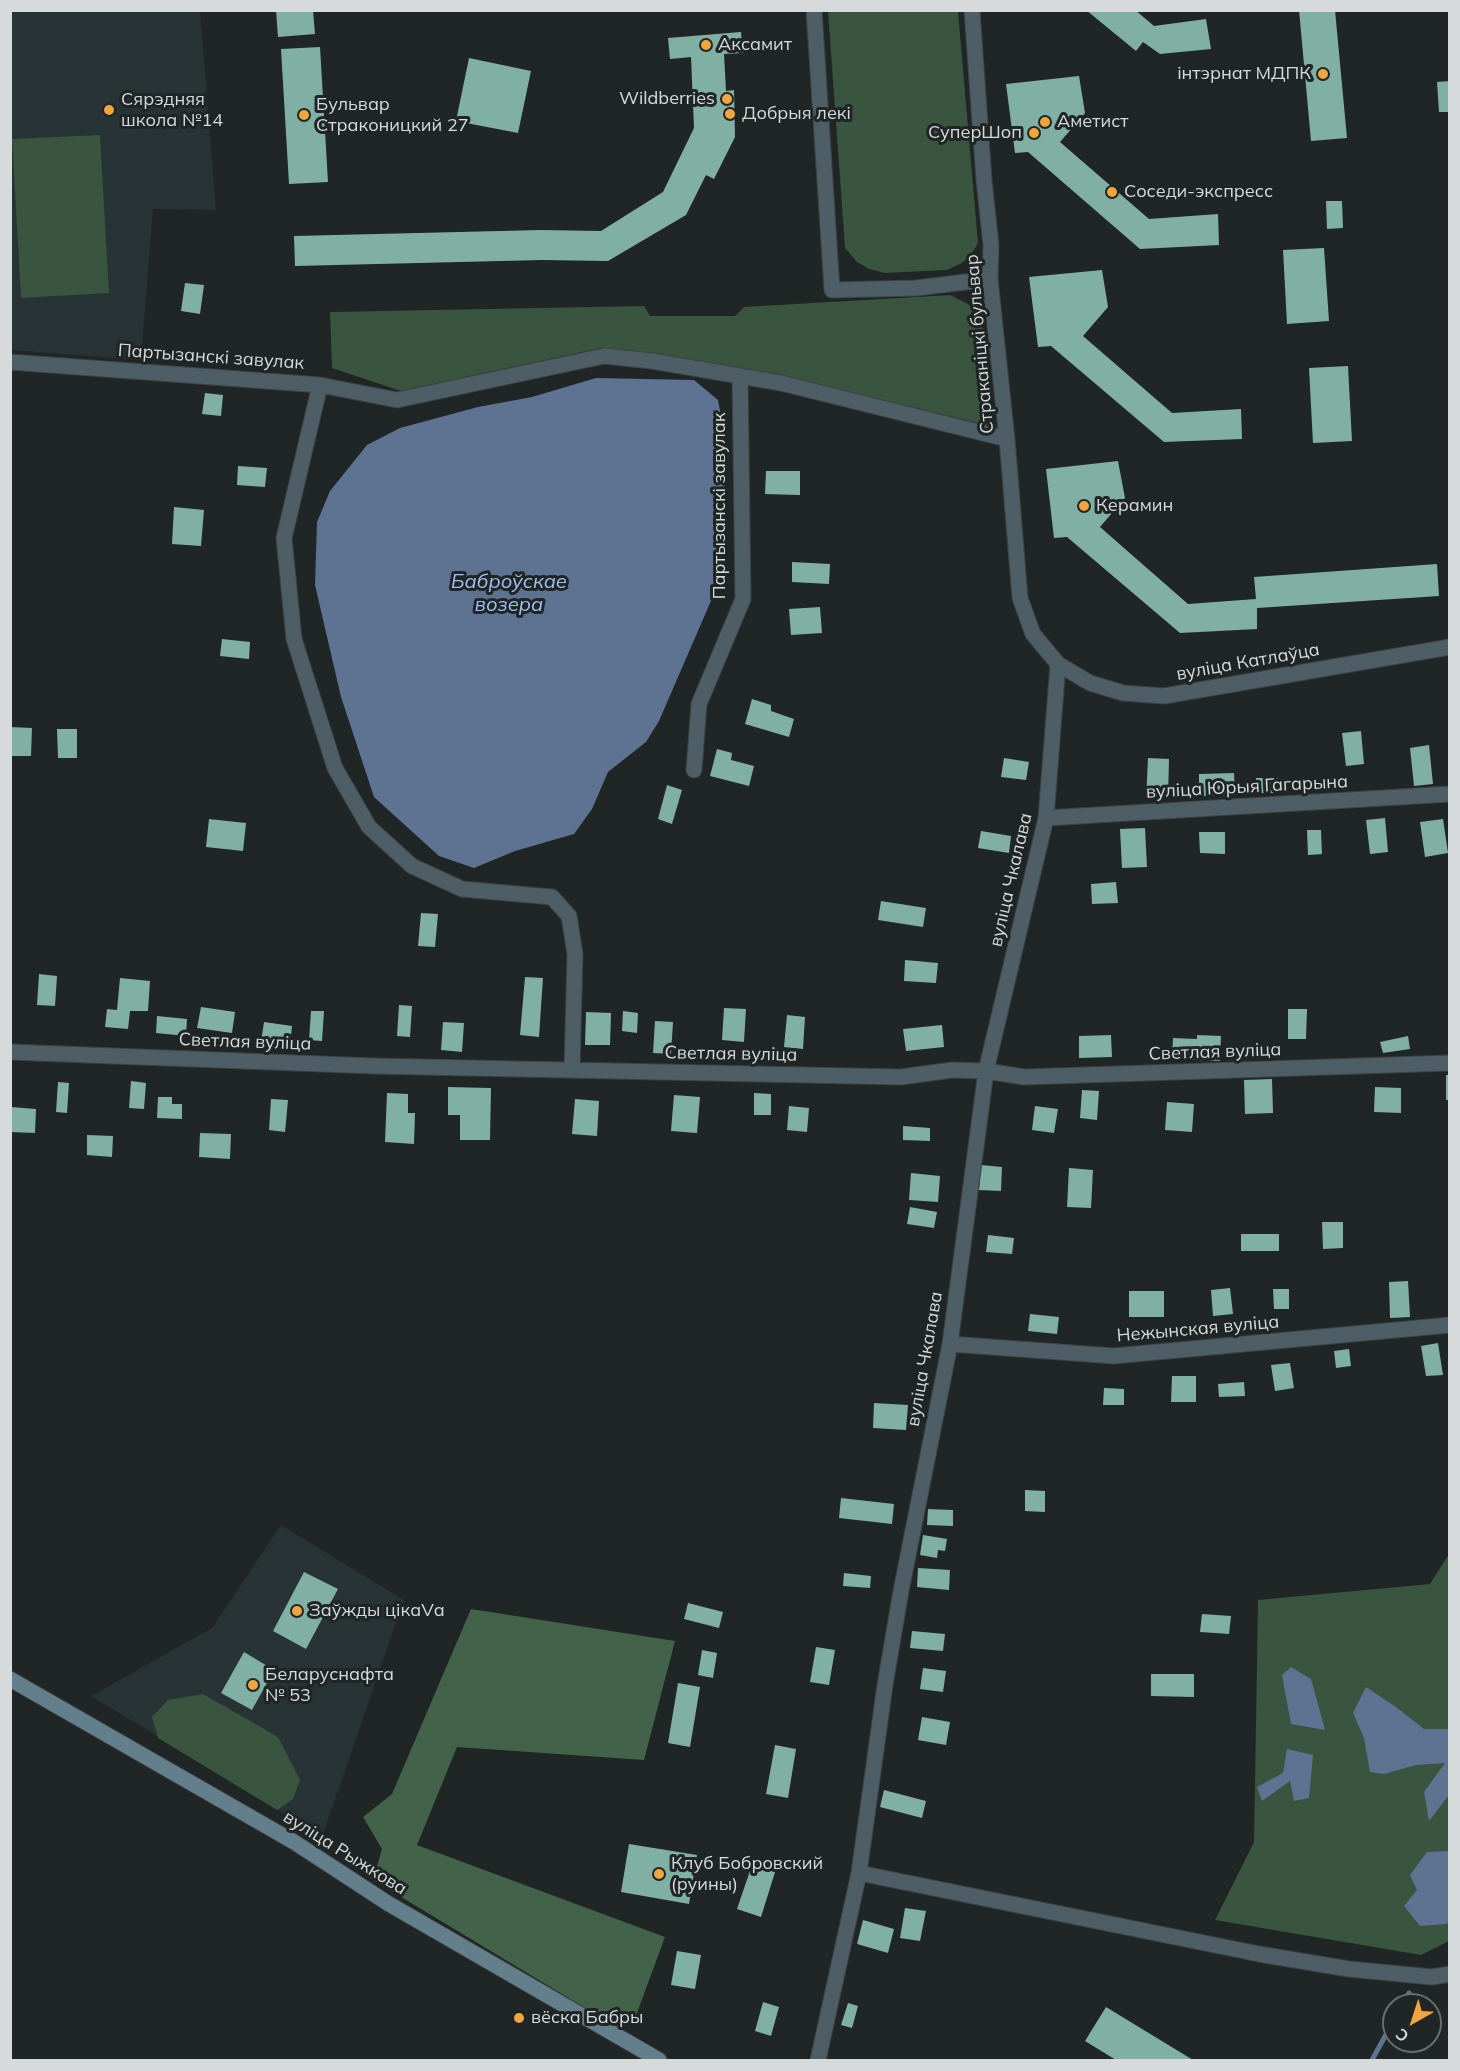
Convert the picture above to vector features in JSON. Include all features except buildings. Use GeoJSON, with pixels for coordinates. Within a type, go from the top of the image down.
{"type":"FeatureCollection","features":[{"type":"Feature","properties":{"kind":"main road","name":"вуліца Рыжкова"},"geometry":{"type":"LineString","coordinates":[[10,1679],[294,1842],[389,1904],[659,2061]]}},
{"type":"Feature","properties":{"kind":"street"},"geometry":{"type":"LineString","coordinates":[[814,10],[832,290],[916,288],[990,279]]}},
{"type":"Feature","properties":{"kind":"street","name":"Страканіцкі бульвар"},"geometry":{"type":"LineString","coordinates":[[972,10],[991,245],[990,279],[1008,440],[1020,598],[1033,634],[1058,664]]}},
{"type":"Feature","properties":{"kind":"street"},"geometry":{"type":"LineString","coordinates":[[320,385],[397,400],[604,356],[652,361],[781,383],[1008,440]]}},
{"type":"Feature","properties":{"kind":"street","name":"Партызанскі завулак"},"geometry":{"type":"LineString","coordinates":[[10,362],[320,385],[284,538],[294,639],[335,768],[369,827],[412,866],[462,889],[552,897],[569,916],[575,954],[572,1070]]}},
{"type":"Feature","properties":{"kind":"street","name":"Партызанскі завулак"},"geometry":{"type":"LineString","coordinates":[[694,770],[699,704],[743,598],[740,377]]}},
{"type":"Feature","properties":{"kind":"street","name":"вуліца Катлаўца"},"geometry":{"type":"LineString","coordinates":[[1058,664],[1090,683],[1123,693],[1164,696],[1449,647]]}},
{"type":"Feature","properties":{"kind":"street","name":"вуліца Чкалава"},"geometry":{"type":"LineString","coordinates":[[818,2061],[859,1873],[885,1685],[901,1591],[950,1344],[986,1071],[1046,818],[1058,664]]}},
{"type":"Feature","properties":{"kind":"street","name":"вуліца Юрыя Гагарына"},"geometry":{"type":"LineString","coordinates":[[1046,818],[1449,794]]}},
{"type":"Feature","properties":{"kind":"street","name":"Светлая вуліца"},"geometry":{"type":"LineString","coordinates":[[10,1052],[374,1066],[901,1077],[952,1070],[986,1071],[1024,1077],[1449,1063]]}},
{"type":"Feature","properties":{"kind":"street","name":"Нежынская вуліца"},"geometry":{"type":"LineString","coordinates":[[950,1344],[1114,1356],[1449,1325]]}},
{"type":"Feature","properties":{"kind":"street"},"geometry":{"type":"LineString","coordinates":[[859,1873],[1258,1954],[1349,1969],[1432,1977],[1449,1974]]}},
{"type":"Feature","properties":{"kind":"shaded area","name":"Сярэдняя школа №14"},"geometry":{"type":"Polygon","coordinates":[[[10,11],[200,11],[216,210],[153,209],[141,360],[11,350],[10,11]]]}},
{"type":"Feature","properties":{"kind":"shaded area"},"geometry":{"type":"Polygon","coordinates":[[[281,1525],[404,1600],[322,1837],[91,1696],[212,1628],[281,1525]]]}},
{"type":"Feature","properties":{"kind":"green space"},"geometry":{"type":"Polygon","coordinates":[[[828,11],[958,11],[978,243],[970,257],[960,264],[947,270],[885,273],[869,269],[857,262],[845,248],[828,11]]]}},
{"type":"Feature","properties":{"kind":"green space"},"geometry":{"type":"Polygon","coordinates":[[[100,135],[109,293],[21,298],[12,139],[100,135]]]}},
{"type":"Feature","properties":{"kind":"green space"},"geometry":{"type":"Polygon","coordinates":[[[950,295],[968,304],[982,320],[990,426],[772,373],[601,348],[401,391],[332,368],[330,312],[644,306],[650,316],[735,316],[744,307],[950,295]]]}},
{"type":"Feature","properties":{"kind":"green space"},"geometry":{"type":"Polygon","coordinates":[[[1449,1554],[1449,1941],[1421,1955],[1215,1920],[1254,1842],[1258,1600],[1430,1584],[1449,1554]]]}},
{"type":"Feature","properties":{"kind":"green space"},"geometry":{"type":"Polygon","coordinates":[[[471,1609],[675,1641],[644,1760],[457,1747],[417,1845],[665,1937],[634,2021],[620,2029],[373,1880],[382,1849],[363,1817],[392,1794],[471,1609]]]}},
{"type":"Feature","properties":{"kind":"green space"},"geometry":{"type":"Polygon","coordinates":[[[203,1694],[278,1737],[300,1780],[293,1799],[277,1810],[158,1738],[152,1717],[168,1700],[203,1694]]]}},
{"type":"Feature","properties":{"kind":"water","name":"Баброўскае возера"},"geometry":{"type":"Polygon","coordinates":[[[596,378],[694,380],[718,400],[725,438],[723,573],[659,721],[646,742],[608,772],[592,809],[574,834],[515,851],[474,868],[439,856],[374,797],[341,697],[315,585],[317,522],[330,491],[367,445],[400,428],[478,407],[532,397],[596,378]]]}},
{"type":"Feature","properties":{"kind":"water"},"geometry":{"type":"Polygon","coordinates":[[[1291,1667],[1311,1679],[1325,1730],[1291,1724],[1282,1675],[1291,1667]]]}},
{"type":"Feature","properties":{"kind":"water"},"geometry":{"type":"Polygon","coordinates":[[[1366,1687],[1424,1729],[1449,1729],[1449,1795],[1429,1821],[1424,1792],[1445,1763],[1416,1765],[1384,1774],[1370,1772],[1364,1738],[1353,1713],[1366,1687]]]}},
{"type":"Feature","properties":{"kind":"water"},"geometry":{"type":"Polygon","coordinates":[[[1287,1749],[1313,1755],[1309,1798],[1294,1801],[1290,1781],[1262,1801],[1257,1787],[1283,1773],[1287,1749]]]}},
{"type":"Feature","properties":{"kind":"water"},"geometry":{"type":"Polygon","coordinates":[[[1449,1851],[1449,1922],[1420,1926],[1404,1906],[1417,1890],[1410,1875],[1427,1852],[1449,1851]]]}},
{"type":"Feature","properties":{"kind":"waterway"},"geometry":{"type":"LineString","coordinates":[[1372,2060],[1382,2042]]}},
{"type":"Feature","properties":{"kind":"place","name":"Аксамит"},"geometry":{"type":"Point","coordinates":[706,45]}},
{"type":"Feature","properties":{"kind":"place","name":"інтэрнат МДПК"},"geometry":{"type":"Point","coordinates":[1323,74]}},
{"type":"Feature","properties":{"kind":"place","name":"Wildberries"},"geometry":{"type":"Point","coordinates":[727,99]}},
{"type":"Feature","properties":{"kind":"place","name":"Сярэдняя школа №14"},"geometry":{"type":"Point","coordinates":[109,110]}},
{"type":"Feature","properties":{"kind":"place","name":"Добрыя лекi"},"geometry":{"type":"Point","coordinates":[730,114]}},
{"type":"Feature","properties":{"kind":"place","name":"Бульвар Страконицкий 27"},"geometry":{"type":"Point","coordinates":[304,115]}},
{"type":"Feature","properties":{"kind":"place","name":"Аметист"},"geometry":{"type":"Point","coordinates":[1045,122]}},
{"type":"Feature","properties":{"kind":"place","name":"СуперШоп"},"geometry":{"type":"Point","coordinates":[1034,133]}},
{"type":"Feature","properties":{"kind":"place","name":"Соседи-экспресс"},"geometry":{"type":"Point","coordinates":[1112,192]}},
{"type":"Feature","properties":{"kind":"place","name":"Керамин"},"geometry":{"type":"Point","coordinates":[1084,506]}},
{"type":"Feature","properties":{"kind":"place","name":"Заўжды цікаVа"},"geometry":{"type":"Point","coordinates":[297,1611]}},
{"type":"Feature","properties":{"kind":"place","name":"Беларуснафта № 53"},"geometry":{"type":"Point","coordinates":[253,1685]}},
{"type":"Feature","properties":{"kind":"place","name":"Клуб Бобровский (руины)"},"geometry":{"type":"Point","coordinates":[659,1874]}},
{"type":"Feature","properties":{"kind":"place","name":"вёска Бабры"},"geometry":{"type":"Point","coordinates":[519,2018]}}]}
